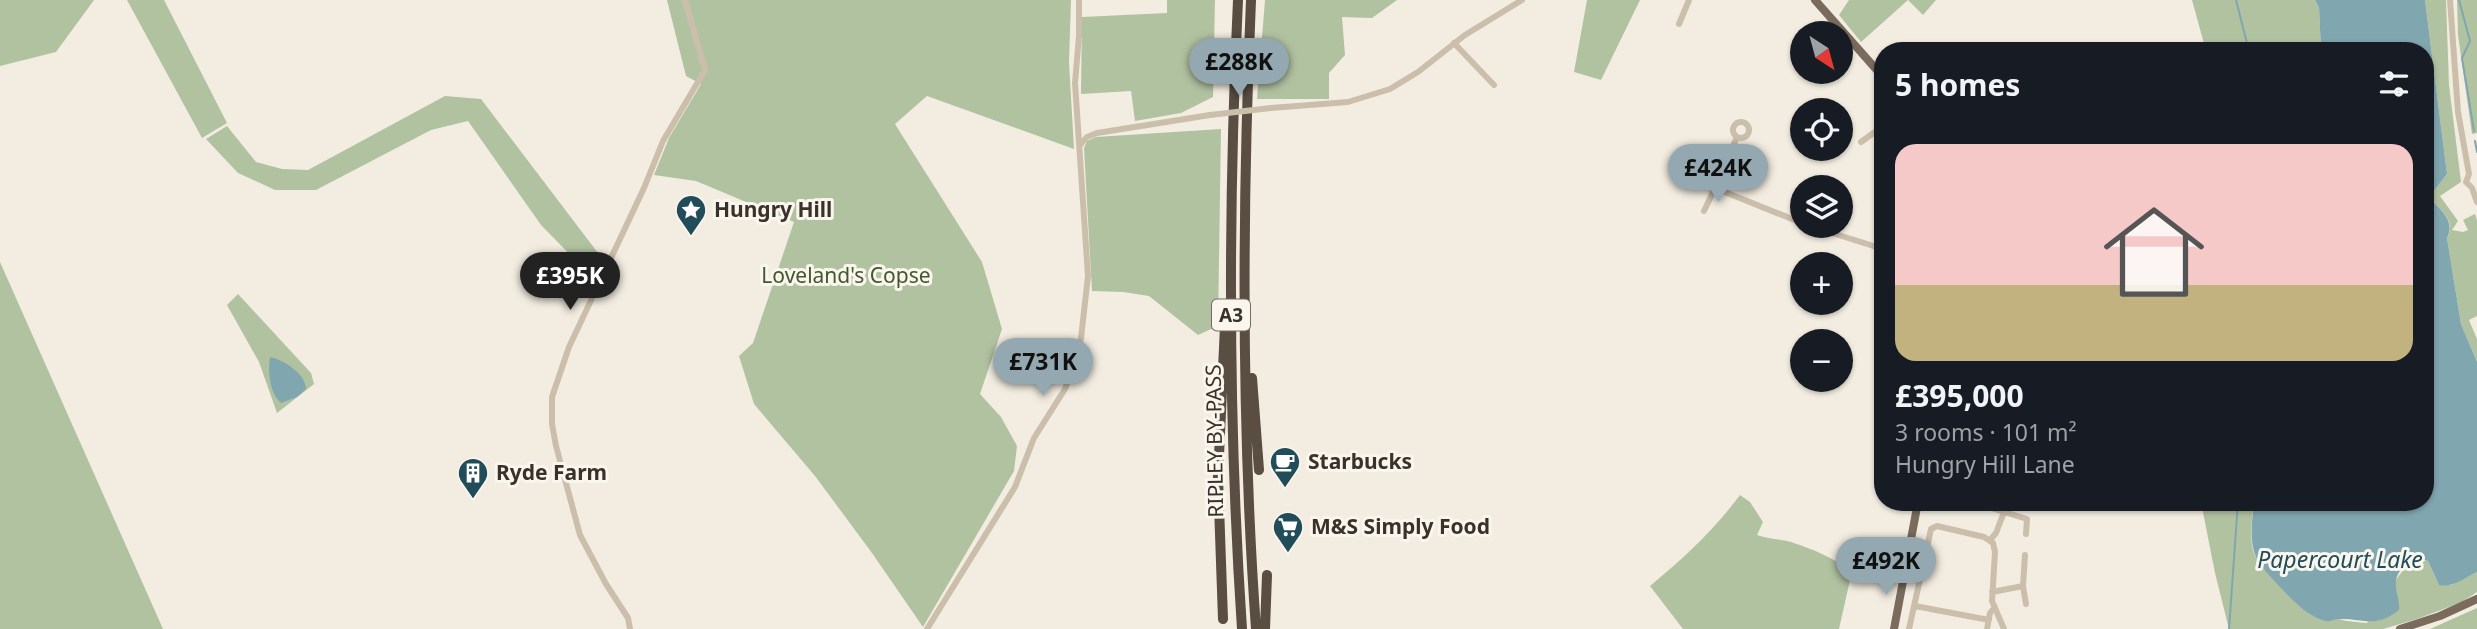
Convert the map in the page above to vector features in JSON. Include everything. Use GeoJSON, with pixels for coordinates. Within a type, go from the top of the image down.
{"type":"FeatureCollection","features":[{"type":"Feature","properties":{"kind":"highway","name":"RIPLEY BY-PASS"},"geometry":{"type":"LineString","coordinates":[[1238,0],[1231,236],[1232,436],[1242,629]]}},
{"type":"Feature","properties":{"kind":"highway","name":"RIPLEY BY-PASS"},"geometry":{"type":"LineString","coordinates":[[1251,0],[1244,238],[1246,433],[1256,629]]}},
{"type":"Feature","properties":{"kind":"highway"},"geometry":{"type":"LineString","coordinates":[[1223,619],[1218,477],[1231,236]]}},
{"type":"Feature","properties":{"kind":"highway"},"geometry":{"type":"LineString","coordinates":[[1244,238],[1259,470]]}},
{"type":"Feature","properties":{"kind":"highway"},"geometry":{"type":"LineString","coordinates":[[1265,629],[1267,575]]}},
{"type":"Feature","properties":{"kind":"main road"},"geometry":{"type":"LineString","coordinates":[[1815,0],[1874,67]]}},
{"type":"Feature","properties":{"kind":"main road"},"geometry":{"type":"LineString","coordinates":[[1894,629],[1916,511]]}},
{"type":"Feature","properties":{"kind":"main road"},"geometry":{"type":"LineString","coordinates":[[2400,629],[2440,616],[2477,598]]}},
{"type":"Feature","properties":{"kind":"street"},"geometry":{"type":"LineString","coordinates":[[630,629],[628,618],[580,535],[556,446],[552,424],[552,397],[569,346],[645,188],[663,141],[705,70],[685,0]]}},
{"type":"Feature","properties":{"kind":"street"},"geometry":{"type":"LineString","coordinates":[[927,629],[1011,493],[1034,438],[1065,389],[1076,359],[1084,319],[1088,276],[1075,83],[1079,0]]}},
{"type":"Feature","properties":{"kind":"street"},"geometry":{"type":"LineString","coordinates":[[1080,145],[1087,137],[1097,133],[1209,114],[1348,102],[1378,93],[1404,82],[1454,43],[1522,0]]}},
{"type":"Feature","properties":{"kind":"street"},"geometry":{"type":"LineString","coordinates":[[1679,24],[1689,0]]}},
{"type":"Feature","properties":{"kind":"street"},"geometry":{"type":"LineString","coordinates":[[2450,0],[2458,112],[2469,174],[2466,182],[2472,188],[2477,202]]}},
{"type":"Feature","properties":{"kind":"street"},"geometry":{"type":"LineString","coordinates":[[1454,43],[1494,85]]}},
{"type":"Feature","properties":{"kind":"street"},"geometry":{"type":"LineString","coordinates":[[1079,127],[1097,133]]}},
{"type":"Feature","properties":{"kind":"street"},"geometry":{"type":"LineString","coordinates":[[1861,142],[1874,133]]}},
{"type":"Feature","properties":{"kind":"street"},"geometry":{"type":"LineString","coordinates":[[1704,211],[1737,137]]}},
{"type":"Feature","properties":{"kind":"street"},"geometry":{"type":"LineString","coordinates":[[1715,188],[1790,218]]}},
{"type":"Feature","properties":{"kind":"street"},"geometry":{"type":"LineString","coordinates":[[1848,238],[1874,246]]}},
{"type":"Feature","properties":{"kind":"street"},"geometry":{"type":"LineString","coordinates":[[2001,511],[2027,519],[2026,534]]}},
{"type":"Feature","properties":{"kind":"street"},"geometry":{"type":"LineString","coordinates":[[1990,540],[1996,533],[2004,512]]}},
{"type":"Feature","properties":{"kind":"street"},"geometry":{"type":"LineString","coordinates":[[1909,629],[1931,529],[1940,526],[1984,537],[1990,540],[1995,548],[1992,592],[1994,608],[2004,629]]}},
{"type":"Feature","properties":{"kind":"street"},"geometry":{"type":"LineString","coordinates":[[2025,555],[2023,586],[2026,604]]}},
{"type":"Feature","properties":{"kind":"street"},"geometry":{"type":"LineString","coordinates":[[1992,592],[2023,586]]}},
{"type":"Feature","properties":{"kind":"street"},"geometry":{"type":"LineString","coordinates":[[1915,606],[1989,620]]}},
{"type":"Feature","properties":{"kind":"street"},"geometry":{"type":"LineString","coordinates":[[1987,629],[1994,608]]}},
{"type":"Feature","properties":{"kind":"green space"},"geometry":{"type":"Polygon","coordinates":[[[0,0],[94,0],[56,52],[0,66],[0,0]]]}},
{"type":"Feature","properties":{"kind":"green space"},"geometry":{"type":"Polygon","coordinates":[[[127,0],[164,0],[227,123],[202,138],[127,0]]]}},
{"type":"Feature","properties":{"kind":"green space","name":"Loveland's Copse"},"geometry":{"type":"Polygon","coordinates":[[[667,0],[1071,0],[1069,62],[1074,149],[927,96],[895,124],[982,262],[1002,329],[980,394],[1001,417],[1017,446],[1014,471],[923,627],[815,476],[754,404],[739,356],[753,343],[794,222],[696,181],[654,175],[669,138],[701,84],[686,76],[667,0]]]}},
{"type":"Feature","properties":{"kind":"green space"},"geometry":{"type":"Polygon","coordinates":[[[1167,0],[1215,0],[1213,97],[1181,113],[1135,121],[1131,91],[1081,94],[1082,17],[1167,13],[1167,0]]]}},
{"type":"Feature","properties":{"kind":"green space"},"geometry":{"type":"Polygon","coordinates":[[[1265,0],[1397,0],[1372,18],[1342,17],[1345,55],[1329,73],[1329,99],[1257,99],[1265,0]]]}},
{"type":"Feature","properties":{"kind":"green space"},"geometry":{"type":"Polygon","coordinates":[[[1587,0],[1640,0],[1601,80],[1574,72],[1587,0]]]}},
{"type":"Feature","properties":{"kind":"green space"},"geometry":{"type":"Polygon","coordinates":[[[1849,0],[1908,0],[1861,42],[1853,32],[1853,21],[1844,21],[1839,15],[1849,0]]]}},
{"type":"Feature","properties":{"kind":"green space"},"geometry":{"type":"Polygon","coordinates":[[[1908,0],[1936,0],[1923,15],[1908,0]]]}},
{"type":"Feature","properties":{"kind":"green space"},"geometry":{"type":"Polygon","coordinates":[[[2192,0],[2315,0],[2319,6],[2321,42],[2204,42],[2192,0]]]}},
{"type":"Feature","properties":{"kind":"green space"},"geometry":{"type":"Polygon","coordinates":[[[2425,0],[2446,0],[2449,85],[2461,182],[2440,196],[2458,221],[2452,230],[2468,230],[2463,220],[2475,214],[2477,220],[2477,316],[2469,320],[2477,339],[2477,362],[2461,324],[2447,238],[2450,232],[2449,221],[2434,202],[2434,191],[2447,174],[2434,71],[2434,42],[2430,42],[2425,0]]]}},
{"type":"Feature","properties":{"kind":"green space"},"geometry":{"type":"Polygon","coordinates":[[[2457,0],[2477,0],[2477,133],[2472,134],[2458,35],[2457,0]]]}},
{"type":"Feature","properties":{"kind":"green space"},"geometry":{"type":"Polygon","coordinates":[[[445,96],[481,99],[598,253],[589,274],[541,225],[468,121],[431,130],[316,190],[275,190],[238,173],[206,139],[227,126],[256,162],[282,169],[308,170],[445,96]]]}},
{"type":"Feature","properties":{"kind":"green space"},"geometry":{"type":"Polygon","coordinates":[[[1221,129],[1218,326],[1198,335],[1149,296],[1092,291],[1084,148],[1087,141],[1096,137],[1221,129]]]}},
{"type":"Feature","properties":{"kind":"green space"},"geometry":{"type":"Polygon","coordinates":[[[0,262],[163,629],[0,629],[0,262]]]}},
{"type":"Feature","properties":{"kind":"green space"},"geometry":{"type":"Polygon","coordinates":[[[238,294],[311,373],[314,384],[277,413],[259,362],[227,305],[238,294]]]}},
{"type":"Feature","properties":{"kind":"green space"},"geometry":{"type":"Polygon","coordinates":[[[1740,495],[1750,502],[1763,522],[1757,535],[1807,548],[1852,571],[1839,629],[1683,629],[1650,586],[1698,543],[1740,495]]]}},
{"type":"Feature","properties":{"kind":"green space"},"geometry":{"type":"Polygon","coordinates":[[[2203,511],[2254,511],[2252,541],[2258,561],[2339,619],[2367,623],[2402,571],[2413,561],[2428,561],[2439,585],[2451,585],[2477,572],[2477,592],[2462,602],[2383,629],[2229,629],[2203,511]]]}},
{"type":"Feature","properties":{"kind":"green space"},"geometry":{"type":"Polygon","coordinates":[[[2477,608],[2477,629],[2430,629],[2477,608]]]}},
{"type":"Feature","properties":{"kind":"water","name":"Papercourt Lake"},"geometry":{"type":"Polygon","coordinates":[[[2315,0],[2425,0],[2430,42],[2321,42],[2319,7],[2315,0]]]}},
{"type":"Feature","properties":{"kind":"water","name":"Papercourt Lake"},"geometry":{"type":"Polygon","coordinates":[[[2434,71],[2447,174],[2434,191],[2434,71]]]}},
{"type":"Feature","properties":{"kind":"water","name":"Papercourt Lake"},"geometry":{"type":"Polygon","coordinates":[[[2434,202],[2450,226],[2447,238],[2461,324],[2477,362],[2477,572],[2444,586],[2439,585],[2428,561],[2416,560],[2406,565],[2398,574],[2396,589],[2399,610],[2391,616],[2376,621],[2328,621],[2303,609],[2261,566],[2255,555],[2252,524],[2254,511],[2434,511],[2434,202]]]}},
{"type":"Feature","properties":{"kind":"water"},"geometry":{"type":"Polygon","coordinates":[[[270,357],[288,364],[302,378],[306,389],[297,397],[281,403],[277,398],[270,382],[270,357]]]}},
{"type":"Feature","properties":{"kind":"waterway"},"geometry":{"type":"LineString","coordinates":[[2236,0],[2247,42]]}},
{"type":"Feature","properties":{"kind":"waterway"},"geometry":{"type":"LineString","coordinates":[[2459,0],[2470,41],[2462,58],[2474,131]]}},
{"type":"Feature","properties":{"kind":"waterway"},"geometry":{"type":"LineString","coordinates":[[2475,141],[2477,152]]}},
{"type":"Feature","properties":{"kind":"waterway"},"geometry":{"type":"LineString","coordinates":[[2229,629],[2237,511]]}},
{"type":"Feature","properties":{"kind":"place","name":"Hungry Hill"},"geometry":{"type":"Point","coordinates":[691,237]}},
{"type":"Feature","properties":{"kind":"place","name":"Starbucks"},"geometry":{"type":"Point","coordinates":[1285,489]}},
{"type":"Feature","properties":{"kind":"place","name":"Ryde Farm"},"geometry":{"type":"Point","coordinates":[473,500]}},
{"type":"Feature","properties":{"kind":"place","name":"M&S Simply Food"},"geometry":{"type":"Point","coordinates":[1288,554]}}]}
